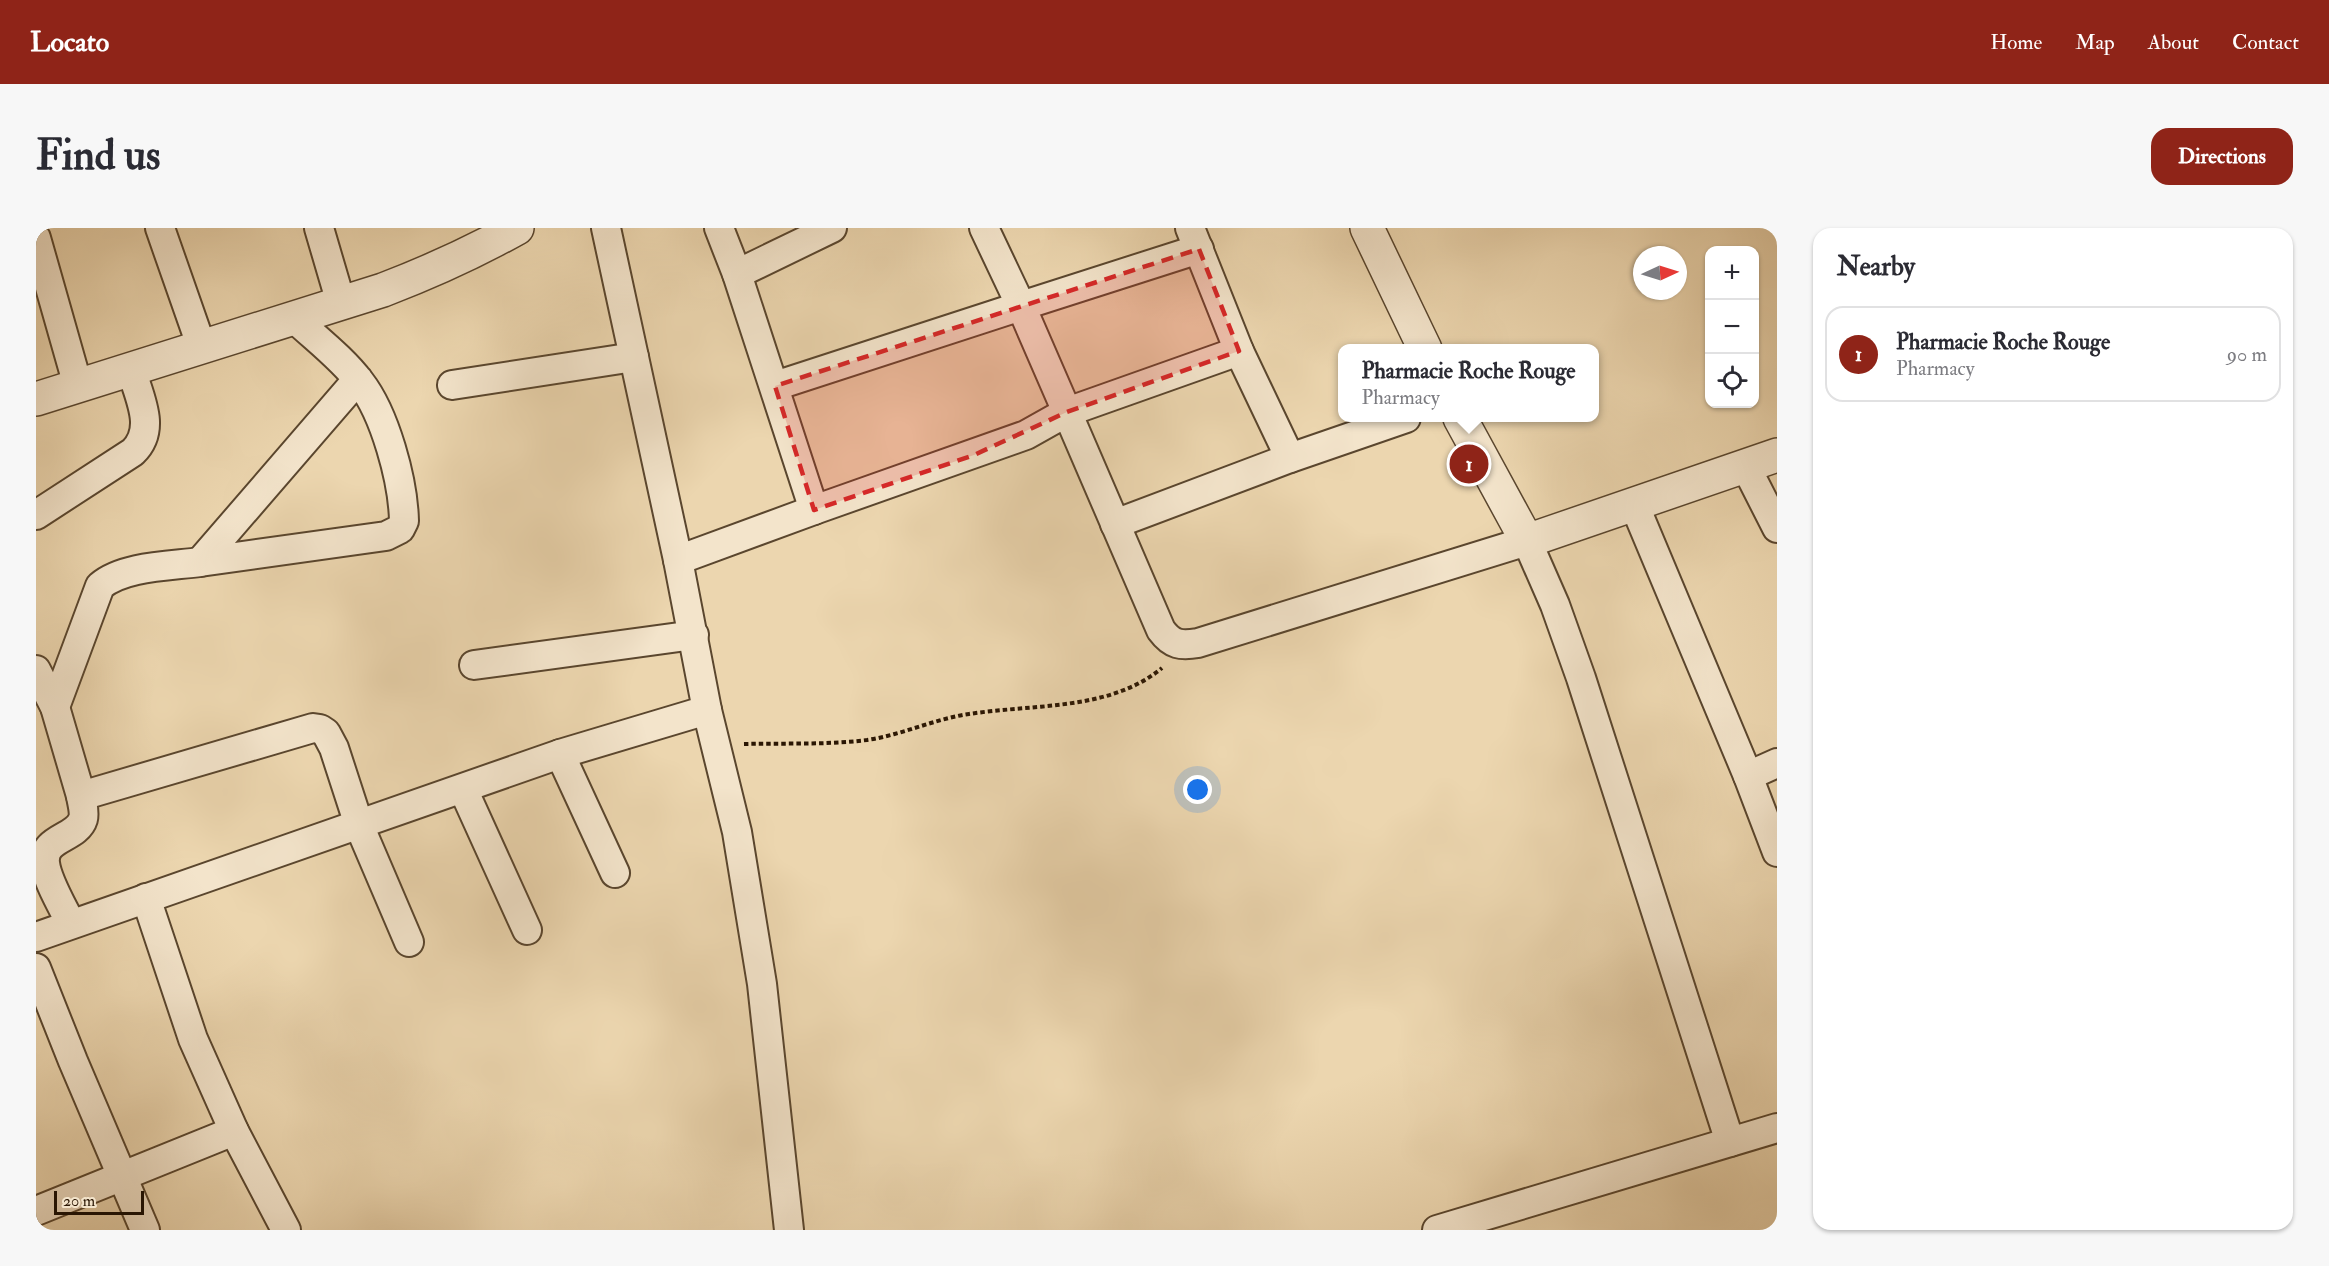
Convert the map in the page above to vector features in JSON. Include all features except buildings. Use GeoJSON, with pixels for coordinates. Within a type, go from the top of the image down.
{"type":"FeatureCollection","features":[{"type":"Feature","properties":{"kind":"street"},"geometry":{"type":"LineString","coordinates":[[160,228],[202,348]]}},
{"type":"Feature","properties":{"kind":"street"},"geometry":{"type":"LineString","coordinates":[[319,228],[341,303]]}},
{"type":"Feature","properties":{"kind":"street"},"geometry":{"type":"LineString","coordinates":[[36,399],[202,348],[426,274],[518,228]]}},
{"type":"Feature","properties":{"kind":"street"},"geometry":{"type":"LineString","coordinates":[[606,228],[694,635],[707,710],[737,832],[762,984],[789,1230]]}},
{"type":"Feature","properties":{"kind":"street"},"geometry":{"type":"LineString","coordinates":[[719,228],[775,386],[814,510]]}},
{"type":"Feature","properties":{"kind":"street"},"geometry":{"type":"LineString","coordinates":[[737,274],[832,228]]}},
{"type":"Feature","properties":{"kind":"street"},"geometry":{"type":"LineString","coordinates":[[984,228],[1021,306],[1161,630],[1173,643],[1187,645],[1527,541],[1777,455]]}},
{"type":"Feature","properties":{"kind":"street"},"geometry":{"type":"LineString","coordinates":[[1367,228],[1423,344]]}},
{"type":"Feature","properties":{"kind":"street"},"geometry":{"type":"LineString","coordinates":[[36,238],[78,386]]}},
{"type":"Feature","properties":{"kind":"street"},"geometry":{"type":"LineString","coordinates":[[775,386],[1021,306],[1195,238],[1239,351],[1290,458]]}},
{"type":"Feature","properties":{"kind":"street"},"geometry":{"type":"LineString","coordinates":[[55,706],[94,599],[100,586],[108,579],[130,572],[386,536],[400,529],[404,521],[404,512],[390,445],[381,417],[370,395],[358,379],[294,318]]}},
{"type":"Feature","properties":{"kind":"street"},"geometry":{"type":"LineString","coordinates":[[678,560],[1006,443],[1026,435],[1067,412],[1239,351]]}},
{"type":"Feature","properties":{"kind":"street"},"geometry":{"type":"LineString","coordinates":[[452,385],[634,357]]}},
{"type":"Feature","properties":{"kind":"street"},"geometry":{"type":"LineString","coordinates":[[36,515],[133,452],[144,439],[146,418],[131,369]]}},
{"type":"Feature","properties":{"kind":"street"},"geometry":{"type":"LineString","coordinates":[[200,562],[358,379]]}},
{"type":"Feature","properties":{"kind":"street"},"geometry":{"type":"LineString","coordinates":[[1115,524],[1392,422]]}},
{"type":"Feature","properties":{"kind":"street"},"geometry":{"type":"LineString","coordinates":[[1463,422],[1527,541],[1555,605],[1581,678],[1730,1142]]}},
{"type":"Feature","properties":{"kind":"street"},"geometry":{"type":"LineString","coordinates":[[1745,465],[1777,528]]}},
{"type":"Feature","properties":{"kind":"street"},"geometry":{"type":"LineString","coordinates":[[1634,504],[1748,776],[1777,852]]}},
{"type":"Feature","properties":{"kind":"street"},"geometry":{"type":"LineString","coordinates":[[474,665],[694,635]]}},
{"type":"Feature","properties":{"kind":"street"},"geometry":{"type":"LineString","coordinates":[[36,670],[55,706],[83,809],[82,822],[79,827],[51,845],[45,857],[48,873],[71,924]]}},
{"type":"Feature","properties":{"kind":"street"},"geometry":{"type":"LineString","coordinates":[[36,936],[560,754],[707,710]]}},
{"type":"Feature","properties":{"kind":"street"},"geometry":{"type":"LineString","coordinates":[[81,796],[313,728],[320,729],[331,740],[359,825],[409,942]]}},
{"type":"Feature","properties":{"kind":"street"},"geometry":{"type":"LineString","coordinates":[[560,754],[615,873]]}},
{"type":"Feature","properties":{"kind":"street"},"geometry":{"type":"LineString","coordinates":[[1748,776],[1777,763]]}},
{"type":"Feature","properties":{"kind":"street"},"geometry":{"type":"LineString","coordinates":[[463,789],[527,930]]}},
{"type":"Feature","properties":{"kind":"street"},"geometry":{"type":"LineString","coordinates":[[146,898],[194,1039],[234,1131],[286,1230]]}},
{"type":"Feature","properties":{"kind":"street"},"geometry":{"type":"LineString","coordinates":[[36,968],[146,1230]]}},
{"type":"Feature","properties":{"kind":"street"},"geometry":{"type":"LineString","coordinates":[[1437,1230],[1777,1128]]}},
{"type":"Feature","properties":{"kind":"street"},"geometry":{"type":"LineString","coordinates":[[36,1211],[234,1131]]}},
{"type":"Feature","properties":{"kind":"path"},"geometry":{"type":"LineString","coordinates":[[716,745],[869,739],[967,714],[1089,700],[1131,688],[1149,679],[1187,645]]}},
{"type":"Feature","properties":{"kind":"highlighted area"},"geometry":{"type":"Polygon","coordinates":[[[1199,249],[1239,351],[1067,412],[974,455],[814,510],[775,386],[1199,249]]]}},
{"type":"Feature","properties":{"kind":"place","name":"Pharmacie Roche Rouge"},"geometry":{"type":"Point","coordinates":[1469,464]}}]}
